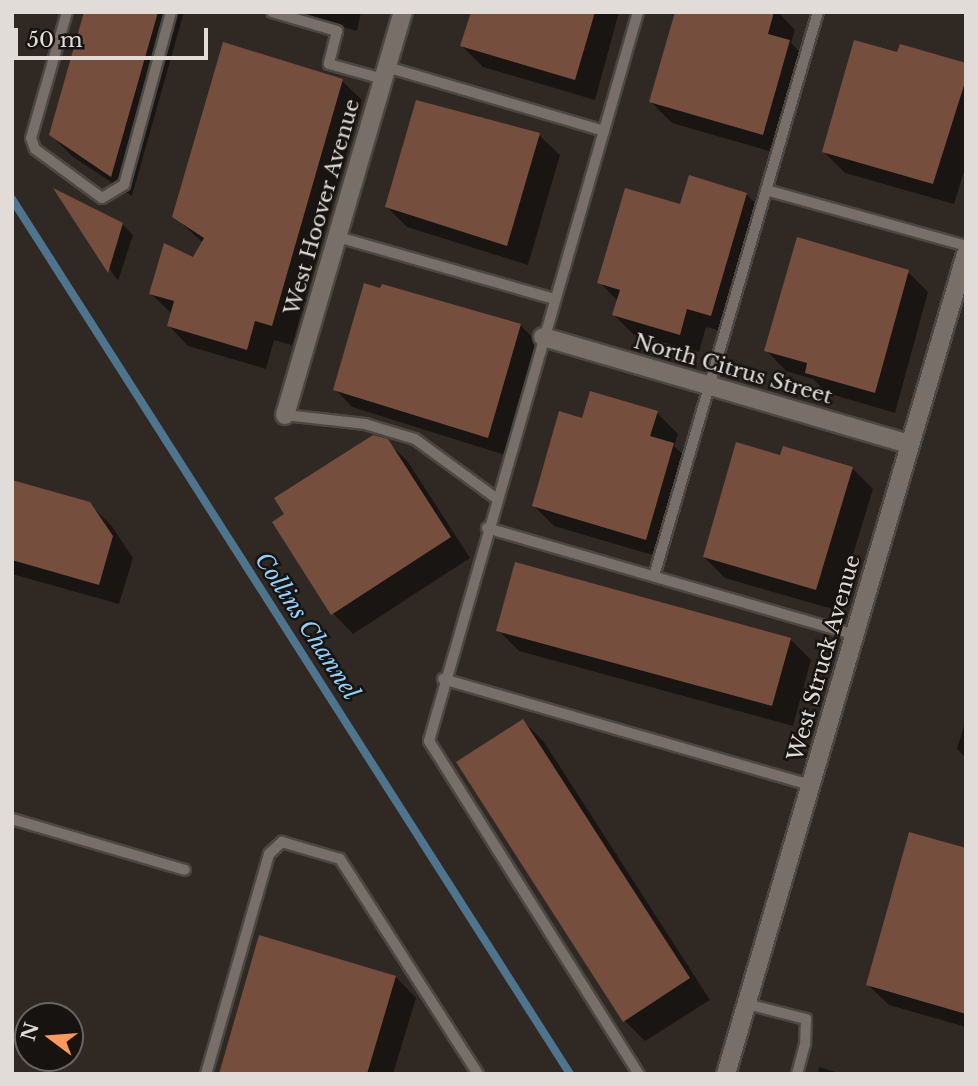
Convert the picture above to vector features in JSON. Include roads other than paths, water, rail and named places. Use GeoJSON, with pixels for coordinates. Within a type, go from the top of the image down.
{"type":"FeatureCollection","features":[{"type":"Feature","properties":{"kind":"street","name":"West Hoover Avenue"},"geometry":{"type":"LineString","coordinates":[[285,415],[402,12]]}},
{"type":"Feature","properties":{"kind":"street","name":"West Struck Avenue"},"geometry":{"type":"LineString","coordinates":[[726,1074],[966,254]]}},
{"type":"Feature","properties":{"kind":"street","name":"North Citrus Street"},"geometry":{"type":"LineString","coordinates":[[543,337],[911,444]]}},
{"type":"Feature","properties":{"kind":"lane"},"geometry":{"type":"LineString","coordinates":[[67,12],[31,138],[34,149],[102,198],[124,185],[171,12]]}},
{"type":"Feature","properties":{"kind":"lane"},"geometry":{"type":"LineString","coordinates":[[272,12],[337,31],[329,64],[385,73],[604,131]]}},
{"type":"Feature","properties":{"kind":"lane"},"geometry":{"type":"LineString","coordinates":[[638,12],[443,679],[429,741],[639,1074]]}},
{"type":"Feature","properties":{"kind":"lane"},"geometry":{"type":"LineString","coordinates":[[654,576],[818,12]]}},
{"type":"Feature","properties":{"kind":"lane"},"geometry":{"type":"LineString","coordinates":[[766,190],[966,246]]}},
{"type":"Feature","properties":{"kind":"lane"},"geometry":{"type":"LineString","coordinates":[[338,237],[554,299]]}},
{"type":"Feature","properties":{"kind":"lane"},"geometry":{"type":"LineString","coordinates":[[285,415],[365,424],[415,439],[496,498]]}},
{"type":"Feature","properties":{"kind":"lane"},"geometry":{"type":"LineString","coordinates":[[487,528],[855,635]]}},
{"type":"Feature","properties":{"kind":"lane"},"geometry":{"type":"LineString","coordinates":[[443,679],[811,785]]}},
{"type":"Feature","properties":{"kind":"lane"},"geometry":{"type":"LineString","coordinates":[[12,819],[185,870]]}},
{"type":"Feature","properties":{"kind":"lane"},"geometry":{"type":"LineString","coordinates":[[206,1074],[269,854],[282,842],[340,859],[478,1074]]}},
{"type":"Feature","properties":{"kind":"lane"},"geometry":{"type":"LineString","coordinates":[[747,1004],[806,1019],[806,1044],[797,1074]]}},
{"type":"Feature","properties":{"kind":"waterway","name":"Collins Channel"},"geometry":{"type":"LineString","coordinates":[[12,199],[570,1074]]}}]}
